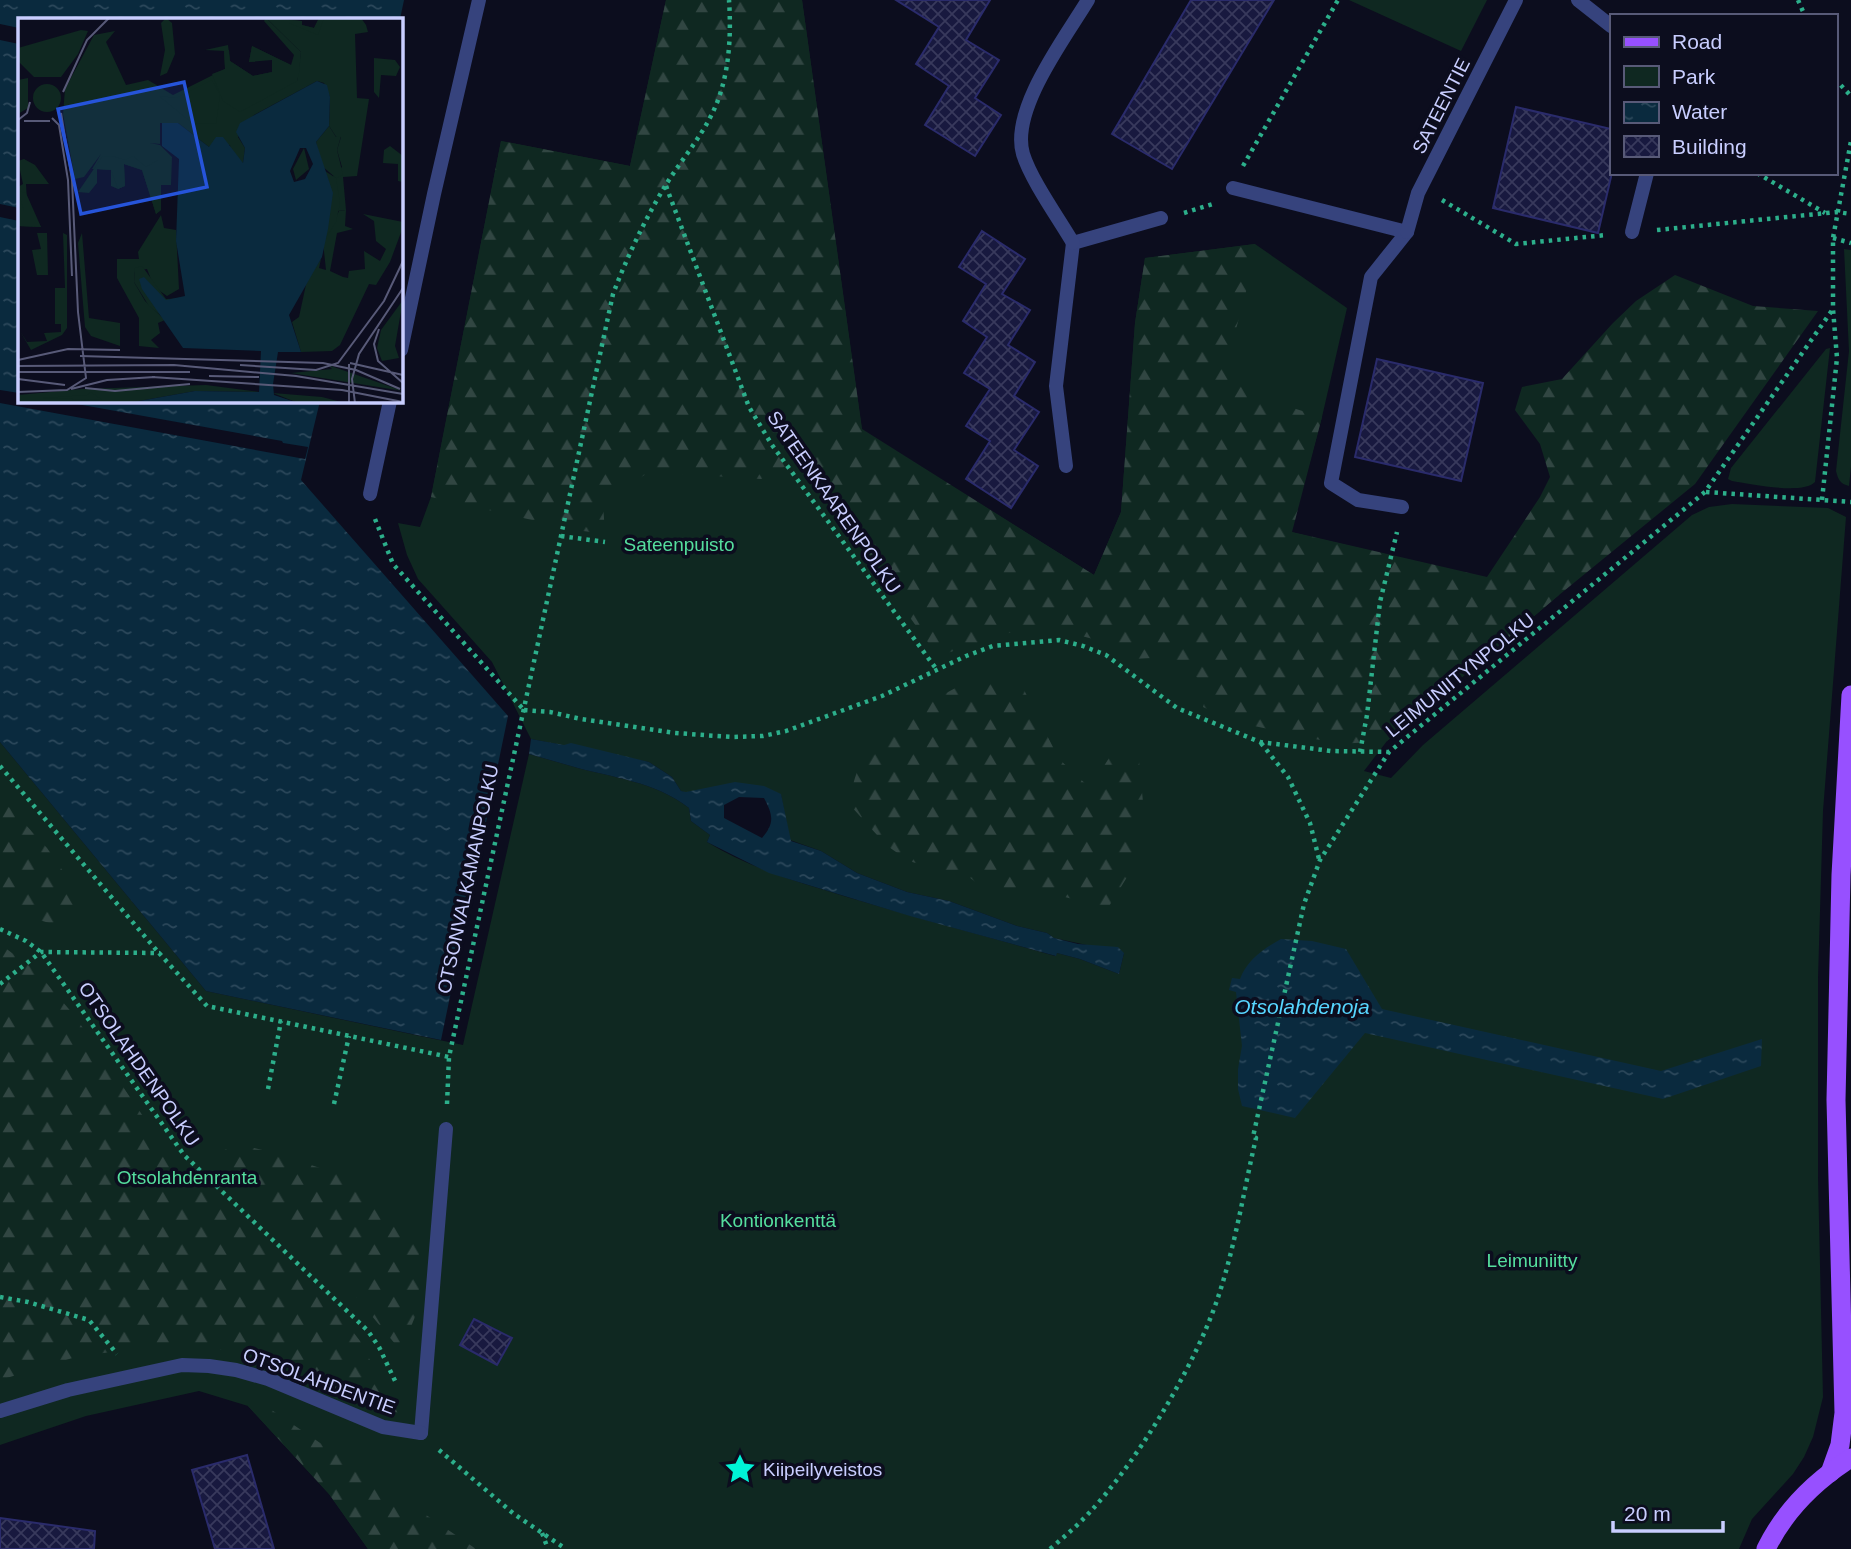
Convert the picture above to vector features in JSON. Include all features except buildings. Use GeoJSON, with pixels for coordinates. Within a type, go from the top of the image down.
{"type":"FeatureCollection","features":[{"type":"Feature","properties":{"kind":"main road"},"geometry":{"type":"LineString","coordinates":[[1830,1473],[1840,1445],[1844,1413],[1836,1100],[1841,875],[1851,695]]}},
{"type":"Feature","properties":{"kind":"main road"},"geometry":{"type":"LineString","coordinates":[[1766,1549],[1777,1539],[1805,1492],[1851,1458]]}},
{"type":"Feature","properties":{"kind":"street"},"geometry":{"type":"LineString","coordinates":[[402,345],[479,0]]}},
{"type":"Feature","properties":{"kind":"street"},"geometry":{"type":"LineString","coordinates":[[1066,466],[1056,386],[1073,243],[1029,167],[1023,153],[1021,136],[1032,94],[1088,0]]}},
{"type":"Feature","properties":{"kind":"street","name":"SATEENTIE"},"geometry":{"type":"LineString","coordinates":[[1407,232],[1418,193],[1516,0]]}},
{"type":"Feature","properties":{"kind":"street"},"geometry":{"type":"LineString","coordinates":[[1578,0],[1610,25]]}},
{"type":"Feature","properties":{"kind":"street"},"geometry":{"type":"LineString","coordinates":[[1632,232],[1646,175]]}},
{"type":"Feature","properties":{"kind":"street"},"geometry":{"type":"LineString","coordinates":[[1233,188],[1407,232],[1371,277],[1331,483],[1358,500],[1402,507]]}},
{"type":"Feature","properties":{"kind":"street"},"geometry":{"type":"LineString","coordinates":[[1073,243],[1161,218]]}},
{"type":"Feature","properties":{"kind":"street"},"geometry":{"type":"LineString","coordinates":[[370,494],[390,402]]}},
{"type":"Feature","properties":{"kind":"street"},"geometry":{"type":"LineString","coordinates":[[421,1433],[446,1129]]}},
{"type":"Feature","properties":{"kind":"street","name":"OTSOLAHDENTIE"},"geometry":{"type":"LineString","coordinates":[[0,1411],[68,1390],[182,1365],[236,1370],[268,1379],[383,1427],[421,1433]]}},
{"type":"Feature","properties":{"kind":"path","name":"OTSONVALKAMANPOLKU"},"geometry":{"type":"LineString","coordinates":[[446,1129],[449,1057],[613,294],[666,185],[698,139],[721,92],[727,64],[729,0]]}},
{"type":"Feature","properties":{"kind":"path"},"geometry":{"type":"LineString","coordinates":[[1161,218],[1219,202],[1233,188],[1251,150],[1338,0]]}},
{"type":"Feature","properties":{"kind":"path"},"geometry":{"type":"LineString","coordinates":[[1837,81],[1851,96]]}},
{"type":"Feature","properties":{"kind":"path"},"geometry":{"type":"LineString","coordinates":[[1822,500],[1837,358],[1833,309],[1833,238],[1851,141]]}},
{"type":"Feature","properties":{"kind":"path"},"geometry":{"type":"LineString","coordinates":[[1760,175],[1825,214]]}},
{"type":"Feature","properties":{"kind":"path","name":"SATEENKAARENPOLKU"},"geometry":{"type":"LineString","coordinates":[[666,185],[749,407],[772,445],[936,670]]}},
{"type":"Feature","properties":{"kind":"path"},"geometry":{"type":"LineString","coordinates":[[1833,238],[1851,243]]}},
{"type":"Feature","properties":{"kind":"path","name":"LEIMUNIITYNPOLKU"},"geometry":{"type":"LineString","coordinates":[[1050,1549],[1088,1514],[1120,1475],[1157,1419],[1208,1324],[1223,1281],[1256,1138],[1253,1137],[1304,904],[1320,860],[1389,752],[1705,492],[1833,309]]}},
{"type":"Feature","properties":{"kind":"path"},"geometry":{"type":"LineString","coordinates":[[1705,492],[1851,502]]}},
{"type":"Feature","properties":{"kind":"path"},"geometry":{"type":"LineString","coordinates":[[370,494],[374,516],[393,564],[524,710],[675,733],[763,736],[882,696],[993,646],[1059,640],[1105,655],[1177,708],[1260,742],[1331,751],[1389,752]]}},
{"type":"Feature","properties":{"kind":"path"},"geometry":{"type":"LineString","coordinates":[[1360,752],[1380,602],[1402,507]]}},
{"type":"Feature","properties":{"kind":"path"},"geometry":{"type":"LineString","coordinates":[[561,536],[605,542]]}},
{"type":"Feature","properties":{"kind":"path"},"geometry":{"type":"LineString","coordinates":[[1260,742],[1288,777],[1310,823],[1320,860]]}},
{"type":"Feature","properties":{"kind":"path"},"geometry":{"type":"LineString","coordinates":[[0,766],[207,1006],[449,1057]]}},
{"type":"Feature","properties":{"kind":"path","name":"OTSOLAHDENPOLKU"},"geometry":{"type":"LineString","coordinates":[[0,929],[41,952],[184,1155],[368,1331],[399,1387]]}},
{"type":"Feature","properties":{"kind":"path"},"geometry":{"type":"LineString","coordinates":[[0,984],[41,952],[159,953]]}},
{"type":"Feature","properties":{"kind":"path"},"geometry":{"type":"LineString","coordinates":[[268,1089],[281,1021]]}},
{"type":"Feature","properties":{"kind":"path"},"geometry":{"type":"LineString","coordinates":[[334,1104],[349,1036]]}},
{"type":"Feature","properties":{"kind":"path"},"geometry":{"type":"LineString","coordinates":[[0,1297],[28,1302],[89,1320],[135,1376]]}},
{"type":"Feature","properties":{"kind":"path"},"geometry":{"type":"LineString","coordinates":[[421,1433],[504,1505],[566,1549]]}},
{"type":"Feature","properties":{"kind":"path"},"geometry":{"type":"LineString","coordinates":[[542,1533],[548,1549]]}},
{"type":"Feature","properties":{"kind":"green space"},"geometry":{"type":"Polygon","coordinates":[[[666,0],[802,0],[862,430],[1094,575],[1121,512],[1135,323],[1145,258],[1255,244],[1347,308],[1322,417],[1291,532],[1559,595],[1387,741],[1364,771],[1391,778],[1423,745],[1692,515],[1709,507],[1732,504],[1828,508],[1846,517],[1823,811],[1818,978],[1818,1177],[1823,1397],[1813,1437],[1804,1457],[1793,1474],[1752,1519],[1739,1549],[368,1549],[329,1494],[248,1406],[199,1391],[86,1416],[0,1445],[0,742],[206,991],[463,1045],[529,754],[633,781],[662,792],[689,808],[691,821],[710,835],[707,842],[775,874],[873,905],[1055,956],[1057,953],[1080,959],[1119,974],[1124,953],[1054,938],[1047,933],[1017,926],[949,901],[907,892],[857,873],[821,851],[790,840],[781,795],[686,793],[681,791],[672,777],[649,762],[531,739],[492,662],[418,579],[407,555],[398,523],[420,527],[431,497],[501,141],[630,166],[666,0]]]}},
{"type":"Feature","properties":{"kind":"green space"},"geometry":{"type":"Polygon","coordinates":[[[666,0],[802,0],[862,429],[1094,575],[1121,512],[1135,323],[1145,258],[1255,244],[1246,292],[1228,359],[1267,400],[1322,417],[1292,532],[1487,577],[1540,497],[1550,477],[1540,444],[1515,410],[1522,387],[1562,379],[1636,301],[1675,275],[1753,306],[1818,311],[1695,484],[1387,741],[1339,744],[1235,722],[1203,707],[1209,687],[1171,657],[1132,659],[1093,639],[1059,630],[1021,629],[938,656],[796,461],[761,479],[649,472],[603,503],[605,534],[576,530],[431,497],[501,141],[630,166],[666,0]]]}},
{"type":"Feature","properties":{"kind":"green space"},"geometry":{"type":"Polygon","coordinates":[[[1349,0],[1487,0],[1461,51],[1349,0]]]}},
{"type":"Feature","properties":{"kind":"green space"},"geometry":{"type":"Polygon","coordinates":[[[1844,249],[1851,250],[1849,486],[1840,481],[1836,471],[1849,351],[1844,249]]]}},
{"type":"Feature","properties":{"kind":"green space"},"geometry":{"type":"Polygon","coordinates":[[[1830,348],[1815,482],[1800,488],[1776,488],[1728,479],[1731,468],[1826,349],[1830,348]]]}},
{"type":"Feature","properties":{"kind":"green space"},"geometry":{"type":"Polygon","coordinates":[[[964,683],[1021,684],[1059,759],[1090,788],[1116,747],[1139,761],[1143,802],[1132,869],[1103,916],[1077,900],[1044,892],[992,891],[983,888],[960,870],[939,870],[909,861],[886,845],[850,805],[858,770],[875,739],[904,717],[964,683]]]}},
{"type":"Feature","properties":{"kind":"green space"},"geometry":{"type":"Polygon","coordinates":[[[0,797],[47,848],[83,900],[59,926],[0,908],[0,797]]]}},
{"type":"Feature","properties":{"kind":"green space","name":"Otsolahdenranta"},"geometry":{"type":"Polygon","coordinates":[[[0,944],[36,971],[74,1015],[177,1166],[347,1324],[360,1341],[404,1425],[251,1352],[169,1345],[79,1356],[0,1380],[0,944]]]}},
{"type":"Feature","properties":{"kind":"green space"},"geometry":{"type":"Polygon","coordinates":[[[241,1145],[338,1174],[388,1210],[419,1250],[419,1307],[401,1351],[317,1250],[247,1197],[211,1154],[241,1145]]]}},
{"type":"Feature","properties":{"kind":"green space"},"geometry":{"type":"Polygon","coordinates":[[[248,1394],[476,1549],[368,1549],[329,1494],[248,1406],[248,1394]]]}},
{"type":"Feature","properties":{"kind":"water"},"geometry":{"type":"Polygon","coordinates":[[[0,0],[404,0],[400,18],[18,18],[18,402],[320,402],[301,480],[508,716],[441,1040],[206,991],[0,742],[0,0]]]}},
{"type":"Feature","properties":{"kind":"water"},"geometry":{"type":"Polygon","coordinates":[[[531,739],[564,745],[571,743],[649,762],[672,777],[681,791],[735,782],[764,786],[781,794],[791,841],[821,851],[857,873],[907,892],[949,901],[1017,926],[1047,933],[1054,938],[1078,944],[1118,947],[1124,953],[1119,974],[1080,959],[1057,953],[1056,956],[910,916],[769,873],[707,842],[710,835],[691,821],[689,808],[662,792],[633,781],[529,754],[531,739]],[[739,797],[724,805],[724,818],[762,838],[771,823],[764,798],[739,797]]]}},
{"type":"Feature","properties":{"kind":"water","name":"Otsolahdenoja"},"geometry":{"type":"Polygon","coordinates":[[[1281,939],[1312,941],[1346,949],[1382,1009],[1661,1071],[1762,1039],[1761,1066],[1663,1099],[1365,1033],[1295,1118],[1242,1106],[1238,1089],[1238,1069],[1242,1046],[1236,992],[1229,990],[1232,978],[1240,979],[1256,956],[1281,939]]]}},
{"type":"Feature","properties":{"kind":"pier"},"geometry":{"type":"Polygon","coordinates":[[[0,24],[18,28],[18,44],[0,40],[0,24]]]}},
{"type":"Feature","properties":{"kind":"pier"},"geometry":{"type":"Polygon","coordinates":[[[0,204],[18,208],[18,221],[0,217],[0,204]]]}},
{"type":"Feature","properties":{"kind":"pier"},"geometry":{"type":"Polygon","coordinates":[[[0,390],[18,393],[18,402],[66,402],[308,447],[305,459],[0,403],[0,390]]]}},
{"type":"Feature","properties":{"kind":"place","name":"Kiipeilyveistos"},"geometry":{"type":"Point","coordinates":[740,1469]}},
{"type":"Feature","properties":{"kind":"park label","name":"Sateenpuisto"},"geometry":{"type":"Point","coordinates":[679,544]}},
{"type":"Feature","properties":{"kind":"park label","name":"Kontionkenttä"},"geometry":{"type":"Point","coordinates":[778,1220]}},
{"type":"Feature","properties":{"kind":"park label","name":"Leimuniitty"},"geometry":{"type":"Point","coordinates":[1532,1260]}}]}
